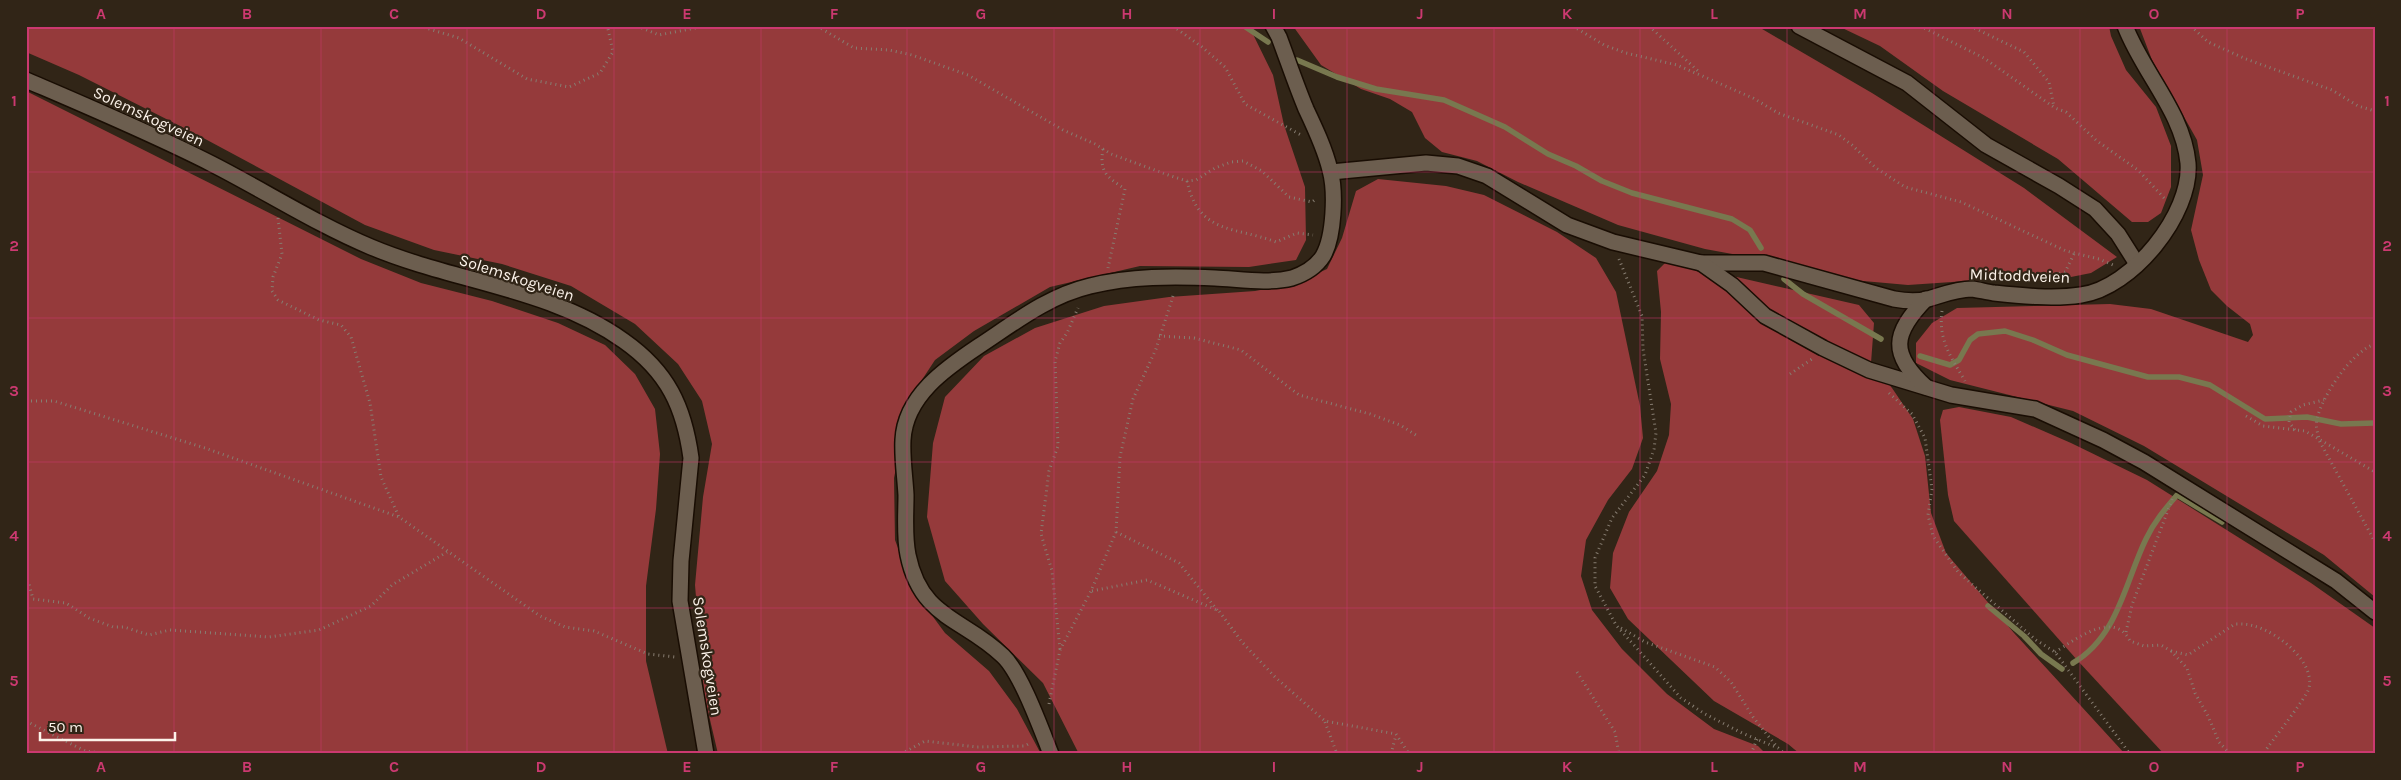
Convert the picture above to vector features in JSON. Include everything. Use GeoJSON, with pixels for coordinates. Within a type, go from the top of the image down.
{"type":"FeatureCollection","features":[{"type":"Feature","properties":{"kind":"street"},"geometry":{"type":"LineString","coordinates":[[1051,754],[1034,712],[1005,657],[978,636],[952,621],[938,610],[925,596],[915,579],[908,555],[906,532],[903,440],[910,411],[923,392],[961,358],[1035,309],[1068,292],[1097,284],[1128,279],[1180,276],[1276,280],[1292,278],[1310,270],[1318,263],[1324,255],[1330,237],[1331,172],[1279,37],[1273,26]]}},
{"type":"Feature","properties":{"kind":"street"},"geometry":{"type":"LineString","coordinates":[[1799,26],[1907,83],[1986,145],[2096,209],[2118,234],[2132,268]]}},
{"type":"Feature","properties":{"kind":"street","name":"Midtoddveien"},"geometry":{"type":"LineString","coordinates":[[1926,299],[1945,293],[1971,289],[2025,295],[2082,295],[2115,281],[2132,268],[2158,242],[2183,199],[2188,174],[2185,145],[2171,111],[2140,59],[2125,26]]}},
{"type":"Feature","properties":{"kind":"street","name":"Solemskogveien"},"geometry":{"type":"LineString","coordinates":[[26,80],[143,130],[211,163],[351,238],[426,267],[528,295],[568,311],[624,341],[651,364],[662,377],[681,408],[691,458],[680,579],[680,601],[688,658],[706,754]]}},
{"type":"Feature","properties":{"kind":"street"},"geometry":{"type":"LineString","coordinates":[[1331,172],[1426,164],[1458,166],[1487,176],[1567,225],[1613,242],[1701,263],[1764,263],[1873,295],[1907,301],[1926,299]]}},
{"type":"Feature","properties":{"kind":"street"},"geometry":{"type":"LineString","coordinates":[[1701,263],[1732,285],[1766,316],[1823,348],[1869,370],[1927,388],[1975,399],[2035,409],[2144,462],[2336,581],[2375,612]]}},
{"type":"Feature","properties":{"kind":"street"},"geometry":{"type":"LineString","coordinates":[[1926,299],[1910,316],[1904,326],[1900,344],[1901,353],[1908,369],[1927,388]]}},
{"type":"Feature","properties":{"kind":"path"},"geometry":{"type":"LineString","coordinates":[[419,26],[459,38],[527,79],[570,87],[600,73],[613,52],[608,29],[605,26]]}},
{"type":"Feature","properties":{"kind":"path"},"geometry":{"type":"LineString","coordinates":[[637,26],[658,35],[706,26]]}},
{"type":"Feature","properties":{"kind":"path"},"geometry":{"type":"LineString","coordinates":[[817,26],[854,48],[889,50],[912,55],[968,75],[1063,130],[1111,154],[1187,181],[1196,180],[1214,168],[1243,160],[1262,171],[1289,197],[1312,202],[1332,187]]}},
{"type":"Feature","properties":{"kind":"path"},"geometry":{"type":"LineString","coordinates":[[1173,26],[1202,46],[1225,67],[1245,104],[1322,147]]}},
{"type":"Feature","properties":{"kind":"path"},"geometry":{"type":"LineString","coordinates":[[1573,26],[1604,45],[1626,53],[1660,59],[1700,73],[1753,98],[1778,113],[1839,135],[1876,168],[1906,187],[1961,202],[2074,254],[2132,268]]}},
{"type":"Feature","properties":{"kind":"path"},"geometry":{"type":"LineString","coordinates":[[1649,26],[1700,73]]}},
{"type":"Feature","properties":{"kind":"path"},"geometry":{"type":"LineString","coordinates":[[1920,26],[1984,58],[2054,108],[2066,112],[2097,141],[2138,170],[2177,211]]}},
{"type":"Feature","properties":{"kind":"path"},"geometry":{"type":"LineString","coordinates":[[1970,26],[2024,52],[2049,82],[2054,108]]}},
{"type":"Feature","properties":{"kind":"path"},"geometry":{"type":"LineString","coordinates":[[2191,26],[2208,42],[2246,59],[2332,90],[2358,106],[2375,111]]}},
{"type":"Feature","properties":{"kind":"path"},"geometry":{"type":"LineString","coordinates":[[1060,650],[1052,571],[1041,534],[1049,471],[1058,446],[1057,390],[1054,368],[1060,343],[1068,333],[1076,310],[1088,299],[1097,284],[1125,189],[1107,176],[1101,161],[1103,149]]}},
{"type":"Feature","properties":{"kind":"path"},"geometry":{"type":"LineString","coordinates":[[1187,181],[1191,197],[1202,215],[1232,231],[1257,235],[1276,242],[1297,233],[1330,237]]}},
{"type":"Feature","properties":{"kind":"path"},"geometry":{"type":"LineString","coordinates":[[274,197],[282,254],[274,277],[272,291],[278,300],[319,320],[340,325],[351,337],[370,403],[381,476],[399,517]]}},
{"type":"Feature","properties":{"kind":"path"},"geometry":{"type":"LineString","coordinates":[[1613,242],[1642,316],[1643,349],[1656,433],[1654,449],[1645,475],[1612,518],[1595,558],[1595,586],[1616,625],[1682,698],[1704,714],[1778,748]]}},
{"type":"Feature","properties":{"kind":"path"},"geometry":{"type":"LineString","coordinates":[[2025,295],[2034,279],[2065,272],[2074,254]]}},
{"type":"Feature","properties":{"kind":"path"},"geometry":{"type":"LineString","coordinates":[[1049,706],[1060,650],[1091,591],[1116,532],[1120,458],[1133,399],[1156,348],[1180,276]]}},
{"type":"Feature","properties":{"kind":"path"},"geometry":{"type":"LineString","coordinates":[[1945,293],[1941,321],[1944,342],[1953,364],[1975,399]]}},
{"type":"Feature","properties":{"kind":"path"},"geometry":{"type":"LineString","coordinates":[[1159,336],[1194,338],[1241,350],[1299,395],[1370,414],[1400,425],[1419,437]]}},
{"type":"Feature","properties":{"kind":"path"},"geometry":{"type":"LineString","coordinates":[[2375,344],[2359,352],[2329,391],[2316,420],[2320,442],[2375,542]]}},
{"type":"Feature","properties":{"kind":"path"},"geometry":{"type":"LineString","coordinates":[[1790,374],[1811,360],[1823,348]]}},
{"type":"Feature","properties":{"kind":"path"},"geometry":{"type":"LineString","coordinates":[[1886,391],[1912,414],[1925,438],[1932,489],[1928,515],[1933,536],[1958,572],[2036,640],[2055,652],[2130,754]]}},
{"type":"Feature","properties":{"kind":"path"},"geometry":{"type":"LineString","coordinates":[[2296,430],[2289,422],[2291,412],[2303,405],[2324,400]]}},
{"type":"Feature","properties":{"kind":"path"},"geometry":{"type":"LineString","coordinates":[[26,401],[54,401],[206,448],[399,517],[446,552],[477,570],[540,616],[564,627],[594,631],[648,654],[659,657],[688,658]]}},
{"type":"Feature","properties":{"kind":"path"},"geometry":{"type":"LineString","coordinates":[[2246,416],[2263,426],[2305,431],[2320,442],[2375,472]]}},
{"type":"Feature","properties":{"kind":"path"},"geometry":{"type":"LineString","coordinates":[[2179,483],[2132,605],[2126,632],[2130,641],[2144,646],[2161,645],[2171,651],[2188,656],[2235,624],[2255,626],[2276,637],[2300,656],[2309,674],[2309,688],[2263,754]]}},
{"type":"Feature","properties":{"kind":"path"},"geometry":{"type":"LineString","coordinates":[[1116,532],[1179,563],[1248,649],[1288,689],[1324,721],[1337,754]]}},
{"type":"Feature","properties":{"kind":"path"},"geometry":{"type":"LineString","coordinates":[[26,581],[29,584],[33,598],[66,603],[89,618],[113,627],[124,627],[149,636],[170,630],[269,637],[320,630],[370,606],[392,585],[446,552]]}},
{"type":"Feature","properties":{"kind":"path"},"geometry":{"type":"LineString","coordinates":[[1091,591],[1147,580],[1219,611]]}},
{"type":"Feature","properties":{"kind":"path"},"geometry":{"type":"LineString","coordinates":[[1616,625],[1645,642],[1715,667],[1731,682],[1753,717],[1784,754]]}},
{"type":"Feature","properties":{"kind":"path"},"geometry":{"type":"LineString","coordinates":[[2055,652],[2101,627],[2115,627],[2126,632]]}},
{"type":"Feature","properties":{"kind":"path"},"geometry":{"type":"LineString","coordinates":[[2171,651],[2187,668],[2195,693],[2208,716],[2219,742],[2230,754]]}},
{"type":"Feature","properties":{"kind":"path"},"geometry":{"type":"LineString","coordinates":[[1577,672],[1615,732],[1619,754]]}},
{"type":"Feature","properties":{"kind":"path"},"geometry":{"type":"LineString","coordinates":[[26,721],[85,751],[110,754]]}},
{"type":"Feature","properties":{"kind":"path"},"geometry":{"type":"LineString","coordinates":[[1324,721],[1396,734],[1409,754]]}},
{"type":"Feature","properties":{"kind":"path"},"geometry":{"type":"LineString","coordinates":[[900,754],[925,741],[977,747],[1025,746],[1043,734]]}},
{"type":"Feature","properties":{"kind":"path"},"geometry":{"type":"LineString","coordinates":[[1391,754],[1396,734]]}},
{"type":"Feature","properties":{"kind":"path"},"geometry":{"type":"LineString","coordinates":[[1751,754],[1757,739]]}},
{"type":"Feature","properties":{"kind":"shaded area"},"geometry":{"type":"Polygon","coordinates":[[[26,26],[1249,26],[1273,75],[1284,125],[1305,187],[1306,240],[1296,260],[1249,267],[1140,266],[1050,287],[974,331],[935,360],[910,398],[894,478],[895,540],[914,591],[945,633],[989,671],[1017,709],[1041,754],[718,754],[704,694],[695,585],[703,497],[712,444],[702,401],[678,364],[635,324],[571,286],[502,264],[434,250],[365,225],[194,133],[79,75],[26,52],[26,26]]]}},
{"type":"Feature","properties":{"kind":"shaded area"},"geometry":{"type":"Polygon","coordinates":[[[1293,26],[1757,26],[1872,93],[2024,188],[2117,257],[2091,273],[2051,281],[1996,279],[1908,285],[1852,280],[1787,264],[1705,249],[1618,225],[1518,182],[1477,161],[1442,152],[1425,138],[1412,112],[1390,99],[1361,89],[1321,65],[1293,26]]]}},
{"type":"Feature","properties":{"kind":"shaded area"},"geometry":{"type":"Polygon","coordinates":[[[1838,26],[2109,26],[2111,36],[2126,70],[2156,107],[2171,146],[2171,187],[2161,213],[2148,222],[2132,222],[2058,159],[1943,91],[1880,46],[1838,26]]]}},
{"type":"Feature","properties":{"kind":"shaded area"},"geometry":{"type":"Polygon","coordinates":[[[2139,26],[2375,26],[2375,597],[2324,555],[2144,446],[2073,411],[1950,380],[1916,363],[1916,343],[1932,323],[1957,308],[2110,304],[2151,309],[2248,342],[2253,335],[2250,324],[2227,306],[2211,290],[2199,260],[2191,230],[2203,175],[2197,140],[2152,60],[2139,26]]]}},
{"type":"Feature","properties":{"kind":"shaded area"},"geometry":{"type":"Polygon","coordinates":[[[26,91],[361,259],[421,283],[492,301],[558,323],[605,345],[635,374],[655,409],[660,454],[656,509],[646,586],[646,661],[668,754],[26,754],[26,91]]]}},
{"type":"Feature","properties":{"kind":"shaded area"},"geometry":{"type":"Polygon","coordinates":[[[1378,179],[1446,186],[1484,195],[1557,232],[1596,258],[1616,292],[1640,406],[1643,438],[1632,469],[1608,500],[1586,540],[1581,576],[1592,610],[1622,649],[1667,694],[1714,729],[1758,746],[1766,754],[1079,754],[1043,683],[983,624],[945,581],[927,517],[933,443],[945,397],[984,356],[1035,328],[1104,306],[1169,297],[1255,291],[1296,283],[1327,269],[1342,238],[1356,191],[1378,179]]]}},
{"type":"Feature","properties":{"kind":"shaded area"},"geometry":{"type":"Polygon","coordinates":[[[1667,261],[1859,305],[1874,323],[1871,363],[1892,388],[1913,419],[1925,456],[1931,513],[1946,553],[2014,633],[2125,754],[1800,754],[1788,744],[1714,701],[1628,619],[1610,588],[1613,553],[1629,512],[1657,471],[1669,435],[1671,404],[1660,359],[1661,312],[1657,271],[1667,261]]]}},
{"type":"Feature","properties":{"kind":"shaded area"},"geometry":{"type":"Polygon","coordinates":[[[1959,407],[2011,417],[2071,443],[2147,480],[2311,583],[2375,628],[2375,754],[2164,754],[2078,661],[1954,521],[1948,495],[1940,420],[1943,410],[1959,407]]]}},
{"type":"Feature","properties":{"kind":"waterway"},"geometry":{"type":"LineString","coordinates":[[1244,26],[1268,42]]}},
{"type":"Feature","properties":{"kind":"waterway"},"geometry":{"type":"LineString","coordinates":[[1297,60],[1337,77],[1376,89],[1444,100],[1505,127],[1548,154],[1576,166],[1602,181],[1632,193],[1732,219],[1750,230],[1761,248]]}},
{"type":"Feature","properties":{"kind":"waterway"},"geometry":{"type":"LineString","coordinates":[[1784,279],[1803,294],[1881,339]]}},
{"type":"Feature","properties":{"kind":"waterway"},"geometry":{"type":"LineString","coordinates":[[1920,356],[1950,365],[1959,360],[1970,340],[1978,334],[2005,331],[2033,340],[2067,355],[2148,377],[2179,377],[2210,385],[2265,419],[2307,417],[2341,424],[2375,423]]}},
{"type":"Feature","properties":{"kind":"waterway"},"geometry":{"type":"LineString","coordinates":[[2073,663],[2088,652],[2110,624],[2149,533],[2177,495],[2222,522]]}},
{"type":"Feature","properties":{"kind":"waterway"},"geometry":{"type":"LineString","coordinates":[[1988,606],[2024,636],[2041,654],[2062,669]]}}]}
